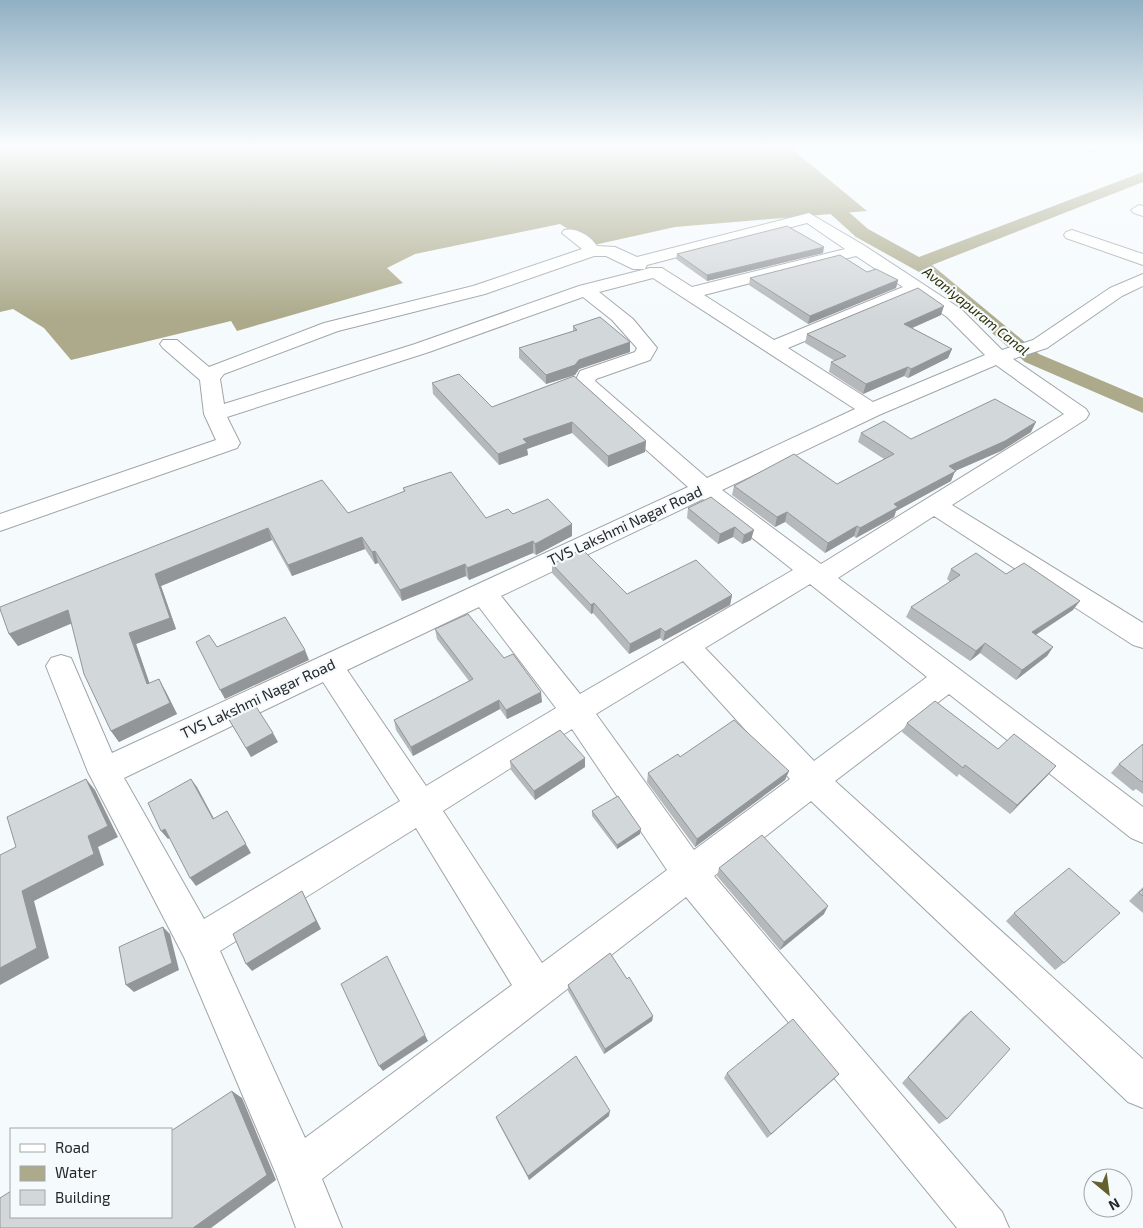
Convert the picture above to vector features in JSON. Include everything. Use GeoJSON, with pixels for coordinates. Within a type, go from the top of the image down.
{"type":"FeatureCollection","features":[{"type":"Feature","properties":{"kind":"street"},"geometry":{"type":"LineString","coordinates":[[197,944],[576,711],[686,646],[936,506],[1078,414],[998,357],[954,312],[810,218],[635,264]]}},
{"type":"Feature","properties":{"kind":"street"},"geometry":{"type":"LineString","coordinates":[[570,233],[588,243],[592,250]]}},
{"type":"Feature","properties":{"kind":"street"},"geometry":{"type":"LineString","coordinates":[[1072,235],[1143,260]]}},
{"type":"Feature","properties":{"kind":"street"},"geometry":{"type":"LineString","coordinates":[[210,378],[217,370],[251,355],[331,327],[479,290],[592,250],[609,251],[656,272],[870,410]]}},
{"type":"Feature","properties":{"kind":"street"},"geometry":{"type":"LineString","coordinates":[[689,293],[859,250]]}},
{"type":"Feature","properties":{"kind":"street"},"geometry":{"type":"LineString","coordinates":[[215,414],[422,348],[585,290],[656,272]]}},
{"type":"Feature","properties":{"kind":"street","name":"TVS Lakshmi Nagar Road"},"geometry":{"type":"LineString","coordinates":[[104,772],[870,410],[998,357],[1040,344],[1116,292],[1143,279]]}},
{"type":"Feature","properties":{"kind":"street"},"geometry":{"type":"LineString","coordinates":[[773,347],[917,288]]}},
{"type":"Feature","properties":{"kind":"street"},"geometry":{"type":"LineString","coordinates":[[585,290],[619,313],[635,330],[647,348],[643,356],[587,375],[585,382],[595,394],[704,489],[1143,827]]}},
{"type":"Feature","properties":{"kind":"street"},"geometry":{"type":"LineString","coordinates":[[0,523],[229,443],[215,414],[210,378],[170,344]]}},
{"type":"Feature","properties":{"kind":"street"},"geometry":{"type":"LineString","coordinates":[[936,506],[1141,633]]}},
{"type":"Feature","properties":{"kind":"street"},"geometry":{"type":"LineString","coordinates":[[483,592],[576,711],[690,874],[986,1228]]}},
{"type":"Feature","properties":{"kind":"street"},"geometry":{"type":"LineString","coordinates":[[686,646],[812,781],[1143,1087]]}},
{"type":"Feature","properties":{"kind":"street"},"geometry":{"type":"LineString","coordinates":[[61,666],[104,772],[197,944],[297,1171],[319,1228]]}},
{"type":"Feature","properties":{"kind":"street"},"geometry":{"type":"LineString","coordinates":[[328,666],[421,806],[537,990]]}},
{"type":"Feature","properties":{"kind":"street"},"geometry":{"type":"LineString","coordinates":[[297,1171],[949,677]]}},
{"type":"Feature","properties":{"kind":"water"},"geometry":{"type":"Polygon","coordinates":[[[0,202],[856,202],[867,211],[675,227],[594,245],[560,224],[415,254],[387,268],[403,283],[237,331],[231,321],[71,360],[44,328],[13,309],[0,312],[0,202]]]}},
{"type":"Feature","properties":{"kind":"building"},"geometry":{"type":"Polygon","coordinates":[[[787,226],[824,247],[707,275],[677,254],[787,226]]]}},
{"type":"Feature","properties":{"kind":"building"},"geometry":{"type":"Polygon","coordinates":[[[840,255],[867,272],[876,269],[898,280],[810,316],[750,278],[840,255]]]}},
{"type":"Feature","properties":{"kind":"building"},"geometry":{"type":"Polygon","coordinates":[[[918,288],[944,306],[904,324],[952,349],[911,369],[908,367],[866,384],[831,362],[846,356],[807,334],[918,288]]]}},
{"type":"Feature","properties":{"kind":"building"},"geometry":{"type":"Polygon","coordinates":[[[600,317],[630,342],[579,360],[575,365],[546,375],[519,348],[577,330],[573,326],[600,317]]]}},
{"type":"Feature","properties":{"kind":"building"},"geometry":{"type":"Polygon","coordinates":[[[459,374],[492,407],[574,376],[646,441],[608,456],[572,422],[523,439],[527,443],[498,454],[432,383],[459,374]]]}},
{"type":"Feature","properties":{"kind":"building"},"geometry":{"type":"Polygon","coordinates":[[[995,399],[1036,422],[1005,441],[949,466],[956,471],[894,504],[898,507],[860,528],[857,526],[828,543],[787,512],[777,517],[734,486],[794,454],[837,484],[894,454],[861,433],[884,421],[911,439],[995,399]]]}},
{"type":"Feature","properties":{"kind":"building"},"geometry":{"type":"Polygon","coordinates":[[[451,472],[486,518],[508,509],[513,514],[548,499],[572,524],[535,544],[533,541],[467,568],[465,564],[400,590],[375,551],[372,552],[362,537],[288,565],[268,528],[155,574],[170,618],[129,633],[147,684],[159,679],[170,703],[111,731],[84,674],[68,610],[9,634],[0,609],[0,607],[322,480],[348,513],[405,491],[403,488],[451,472]]]}},
{"type":"Feature","properties":{"kind":"building"},"geometry":{"type":"Polygon","coordinates":[[[711,497],[754,530],[744,535],[735,527],[720,534],[688,508],[711,497]]]}},
{"type":"Feature","properties":{"kind":"building"},"geometry":{"type":"Polygon","coordinates":[[[582,549],[627,594],[696,560],[732,595],[665,632],[661,628],[630,644],[594,603],[591,605],[552,564],[582,549]]]}},
{"type":"Feature","properties":{"kind":"building"},"geometry":{"type":"Polygon","coordinates":[[[976,553],[1006,574],[1024,563],[1080,601],[1032,632],[1053,647],[1022,670],[985,643],[976,651],[911,607],[960,575],[951,569],[976,553]]]}},
{"type":"Feature","properties":{"kind":"building"},"geometry":{"type":"Polygon","coordinates":[[[468,614],[504,658],[513,654],[541,692],[506,710],[499,700],[411,747],[394,720],[473,679],[435,629],[468,614]]]}},
{"type":"Feature","properties":{"kind":"building"},"geometry":{"type":"Polygon","coordinates":[[[285,617],[305,650],[220,690],[196,642],[209,635],[217,647],[285,617]]]}},
{"type":"Feature","properties":{"kind":"building"},"geometry":{"type":"Polygon","coordinates":[[[935,701],[998,749],[1014,734],[1056,766],[1017,805],[965,765],[963,768],[907,723],[935,701]]]}},
{"type":"Feature","properties":{"kind":"building"},"geometry":{"type":"Polygon","coordinates":[[[255,705],[273,733],[246,748],[228,718],[255,705]]]}},
{"type":"Feature","properties":{"kind":"building"},"geometry":{"type":"Polygon","coordinates":[[[734,720],[789,771],[697,839],[648,773],[678,754],[680,757],[734,720]]]}},
{"type":"Feature","properties":{"kind":"building"},"geometry":{"type":"Polygon","coordinates":[[[560,730],[585,758],[534,791],[510,761],[560,730]]]}},
{"type":"Feature","properties":{"kind":"building"},"geometry":{"type":"Polygon","coordinates":[[[1143,744],[1143,781],[1142,782],[1119,764],[1143,744]]]}},
{"type":"Feature","properties":{"kind":"building"},"geometry":{"type":"Polygon","coordinates":[[[86,779],[108,826],[88,836],[94,854],[22,891],[37,948],[0,968],[0,855],[16,847],[7,817],[86,779]]]}},
{"type":"Feature","properties":{"kind":"building"},"geometry":{"type":"Polygon","coordinates":[[[191,779],[213,819],[227,811],[246,844],[190,878],[165,829],[161,831],[148,803],[191,779]]]}},
{"type":"Feature","properties":{"kind":"building"},"geometry":{"type":"Polygon","coordinates":[[[618,796],[641,829],[617,845],[592,811],[618,796]]]}},
{"type":"Feature","properties":{"kind":"building"},"geometry":{"type":"Polygon","coordinates":[[[762,835],[828,906],[784,942],[719,868],[762,835]]]}},
{"type":"Feature","properties":{"kind":"building"},"geometry":{"type":"Polygon","coordinates":[[[1069,868],[1120,913],[1064,963],[1014,913],[1069,868]]]}},
{"type":"Feature","properties":{"kind":"building"},"geometry":{"type":"Polygon","coordinates":[[[302,891],[316,921],[246,964],[233,934],[302,891]]]}},
{"type":"Feature","properties":{"kind":"building"},"geometry":{"type":"Polygon","coordinates":[[[163,927],[172,963],[126,985],[119,947],[163,927]]]}},
{"type":"Feature","properties":{"kind":"building"},"geometry":{"type":"Polygon","coordinates":[[[610,953],[627,979],[629,977],[653,1016],[605,1049],[568,985],[610,953]]]}},
{"type":"Feature","properties":{"kind":"building"},"geometry":{"type":"Polygon","coordinates":[[[387,956],[425,1035],[379,1066],[341,984],[387,956]]]}},
{"type":"Feature","properties":{"kind":"building"},"geometry":{"type":"Polygon","coordinates":[[[971,1011],[1010,1049],[947,1119],[908,1077],[971,1011]]]}},
{"type":"Feature","properties":{"kind":"building"},"geometry":{"type":"Polygon","coordinates":[[[793,1019],[839,1074],[771,1134],[727,1073],[793,1019]]]}},
{"type":"Feature","properties":{"kind":"building"},"geometry":{"type":"Polygon","coordinates":[[[576,1056],[610,1111],[528,1176],[496,1117],[576,1056]]]}},
{"type":"Feature","properties":{"kind":"building"},"geometry":{"type":"Polygon","coordinates":[[[232,1091],[267,1175],[193,1228],[0,1228],[0,1198],[10,1192],[10,1218],[172,1218],[172,1130],[232,1091]]]}},
{"type":"Feature","properties":{"kind":"waterway","name":"Avaniyapuram Canal"},"geometry":{"type":"LineString","coordinates":[[828,202],[862,233],[918,264]]}},
{"type":"Feature","properties":{"kind":"waterway","name":"Avaniyapuram Canal"},"geometry":{"type":"LineString","coordinates":[[918,264],[1078,202]]}},
{"type":"Feature","properties":{"kind":"waterway","name":"Avaniyapuram Canal"},"geometry":{"type":"LineString","coordinates":[[918,264],[934,273],[1032,358],[1143,406]]}}]}
